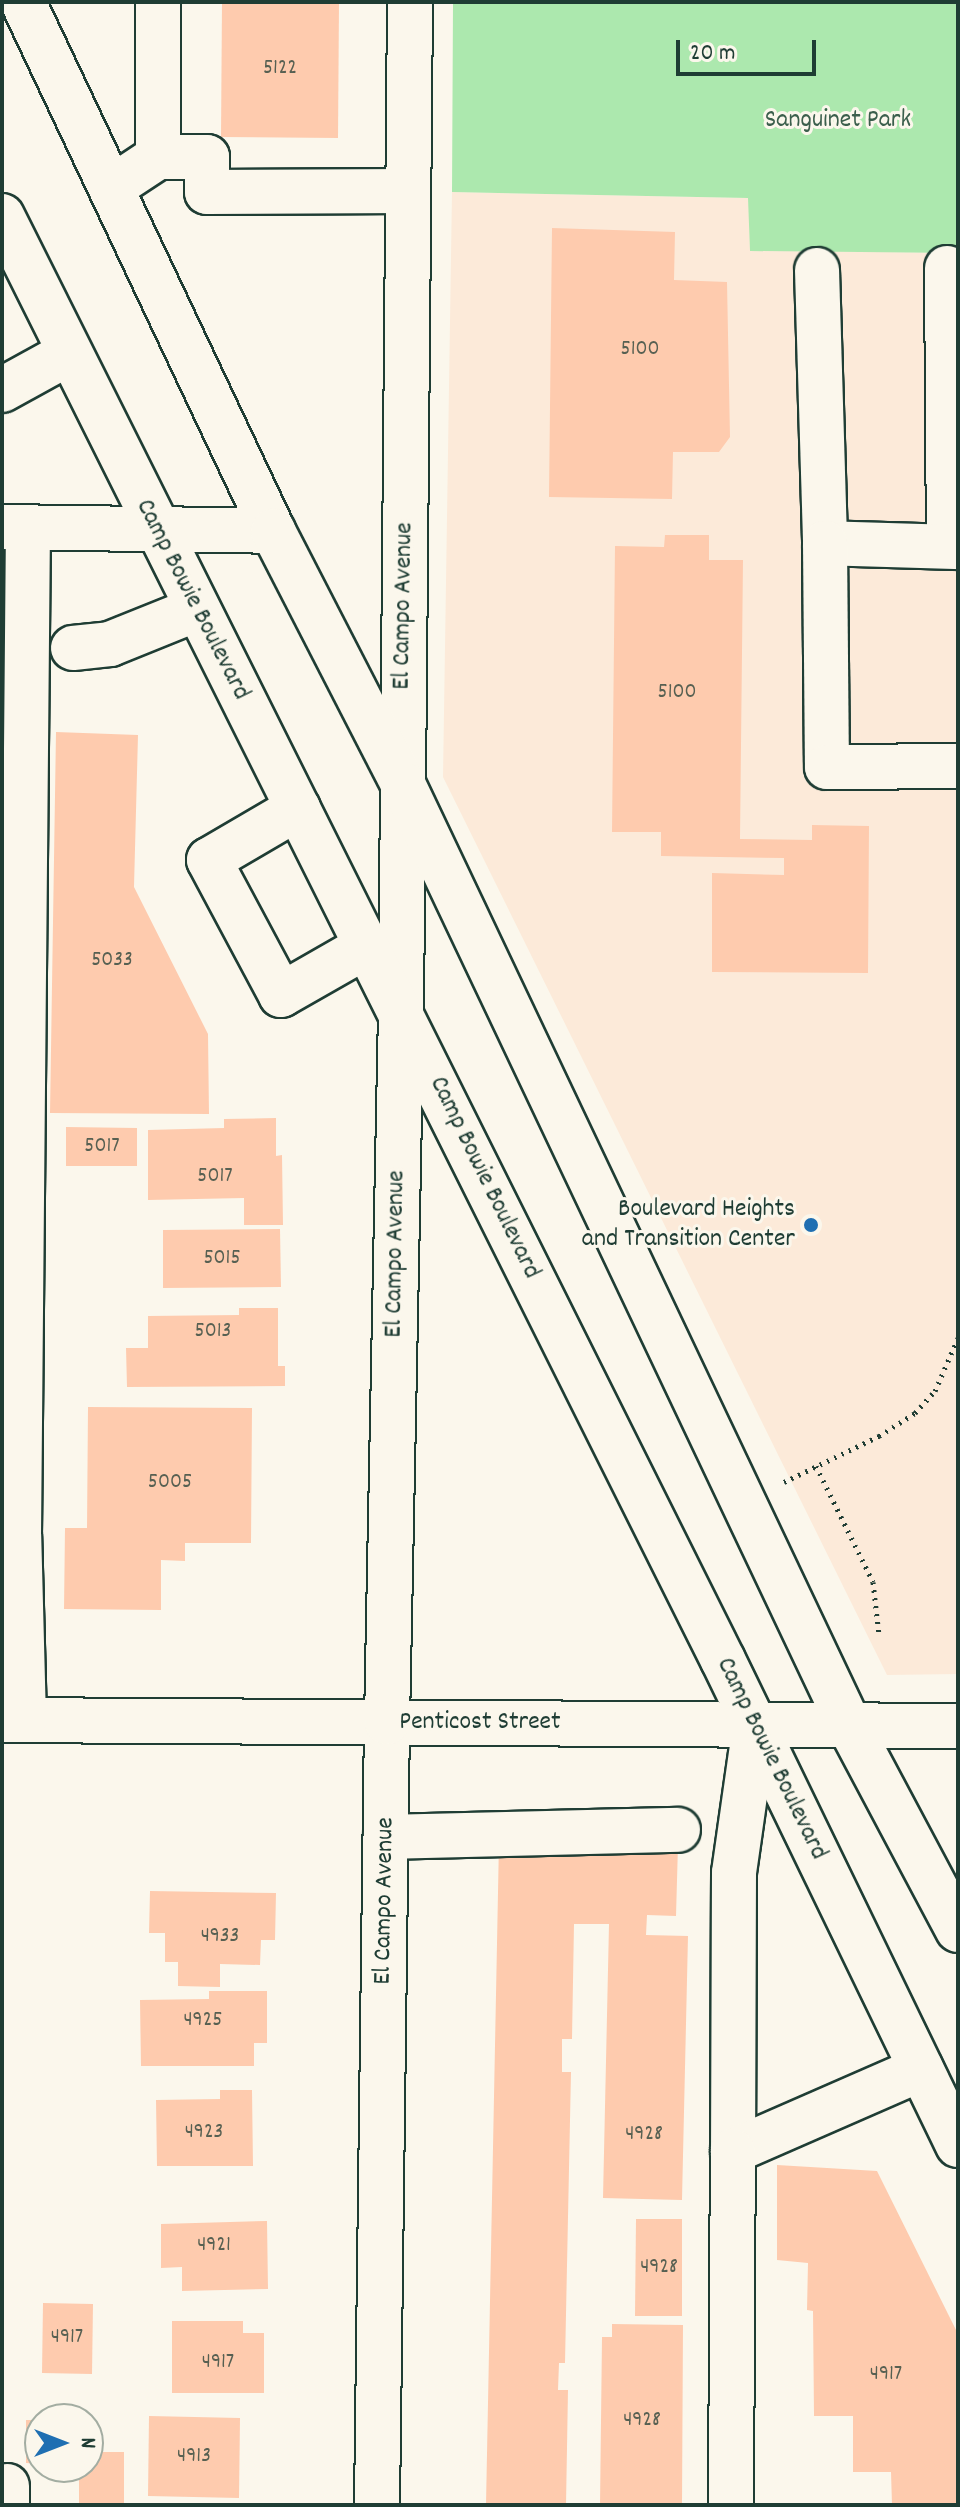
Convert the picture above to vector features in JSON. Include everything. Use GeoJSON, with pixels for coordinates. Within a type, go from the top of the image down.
{"type":"FeatureCollection","features":[{"type":"Feature","properties":{"kind":"main road"},"geometry":{"type":"LineString","coordinates":[[23,2],[273,531],[403,784],[849,1725],[958,1930]]}},
{"type":"Feature","properties":{"kind":"main road"},"geometry":{"type":"LineString","coordinates":[[158,2],[158,157]]}},
{"type":"Feature","properties":{"kind":"main road","name":"El Campo Avenue"},"geometry":{"type":"LineString","coordinates":[[377,2505],[387,1722],[401,1011],[410,2]]}},
{"type":"Feature","properties":{"kind":"main road"},"geometry":{"type":"LineString","coordinates":[[111,188],[158,157],[207,157],[207,192],[408,191]]}},
{"type":"Feature","properties":{"kind":"main road","name":"Camp Bowie Boulevard"},"geometry":{"type":"LineString","coordinates":[[2,216],[755,1725],[958,2145]]}},
{"type":"Feature","properties":{"kind":"main road"},"geometry":{"type":"LineString","coordinates":[[825,543],[954,546],[947,268]]}},
{"type":"Feature","properties":{"kind":"main road"},"geometry":{"type":"LineString","coordinates":[[817,270],[825,543],[827,767],[958,766]]}},
{"type":"Feature","properties":{"kind":"main road"},"geometry":{"type":"LineString","coordinates":[[2,390],[69,353]]}},
{"type":"Feature","properties":{"kind":"main road"},"geometry":{"type":"LineString","coordinates":[[13,1720],[19,1535],[15,527],[273,531]]}},
{"type":"Feature","properties":{"kind":"main road"},"geometry":{"type":"LineString","coordinates":[[73,648],[110,644],[197,609]]}},
{"type":"Feature","properties":{"kind":"main road"},"geometry":{"type":"LineString","coordinates":[[298,808],[209,860],[281,995],[367,946]]}},
{"type":"Feature","properties":{"kind":"main road","name":"Penticost Street"},"geometry":{"type":"LineString","coordinates":[[13,1720],[958,1726]]}},
{"type":"Feature","properties":{"kind":"main road"},"geometry":{"type":"LineString","coordinates":[[731,2505],[734,1873],[755,1725]]}},
{"type":"Feature","properties":{"kind":"main road"},"geometry":{"type":"LineString","coordinates":[[386,1837],[678,1830]]}},
{"type":"Feature","properties":{"kind":"main road"},"geometry":{"type":"LineString","coordinates":[[733,2151],[921,2069]]}},
{"type":"Feature","properties":{"kind":"path"},"geometry":{"type":"LineString","coordinates":[[743,1502],[903,1423],[927,1403],[958,1338]]}},
{"type":"Feature","properties":{"kind":"path"},"geometry":{"type":"LineString","coordinates":[[816,1466],[873,1582],[879,1635]]}},
{"type":"Feature","properties":{"kind":"shaded area","name":"Boulevard Heights and Transition Center"},"geometry":{"type":"Polygon","coordinates":[[[452,192],[749,198],[750,250],[958,253],[958,1674],[887,1675],[443,777],[452,192]]]}},
{"type":"Feature","properties":{"kind":"green space","name":"Sanguinet Park"},"geometry":{"type":"Polygon","coordinates":[[[453,2],[958,2],[958,253],[750,251],[748,198],[452,192],[453,2]]]}},
{"type":"Feature","properties":{"kind":"building"},"geometry":{"type":"Polygon","coordinates":[[[222,2],[339,2],[338,138],[221,137],[222,2]]]}},
{"type":"Feature","properties":{"kind":"building"},"geometry":{"type":"Polygon","coordinates":[[[552,228],[675,232],[674,280],[727,282],[730,437],[719,452],[673,452],[672,499],[549,497],[552,228]]]}},
{"type":"Feature","properties":{"kind":"building"},"geometry":{"type":"Polygon","coordinates":[[[665,535],[709,535],[709,560],[743,560],[740,839],[812,840],[812,825],[869,826],[868,973],[712,972],[712,873],[784,875],[784,858],[661,856],[661,832],[612,832],[615,546],[664,547],[665,535]]]}},
{"type":"Feature","properties":{"kind":"building"},"geometry":{"type":"Polygon","coordinates":[[[56,732],[138,735],[134,887],[208,1034],[209,1114],[50,1113],[56,732]]]}},
{"type":"Feature","properties":{"kind":"building"},"geometry":{"type":"Polygon","coordinates":[[[276,1118],[276,1156],[282,1155],[283,1225],[244,1225],[244,1198],[148,1200],[148,1130],[224,1128],[224,1119],[276,1118]]]}},
{"type":"Feature","properties":{"kind":"building"},"geometry":{"type":"Polygon","coordinates":[[[66,1127],[137,1128],[137,1166],[66,1166],[66,1127]]]}},
{"type":"Feature","properties":{"kind":"building"},"geometry":{"type":"Polygon","coordinates":[[[280,1229],[281,1287],[163,1288],[163,1230],[280,1229]]]}},
{"type":"Feature","properties":{"kind":"building"},"geometry":{"type":"Polygon","coordinates":[[[239,1308],[278,1308],[278,1366],[285,1366],[285,1386],[127,1387],[126,1348],[148,1348],[148,1316],[239,1315],[239,1308]]]}},
{"type":"Feature","properties":{"kind":"building"},"geometry":{"type":"Polygon","coordinates":[[[88,1407],[252,1408],[251,1543],[185,1543],[185,1561],[161,1560],[161,1610],[64,1609],[65,1528],[87,1528],[88,1407]]]}},
{"type":"Feature","properties":{"kind":"building"},"geometry":{"type":"Polygon","coordinates":[[[499,1841],[678,1845],[676,1916],[647,1915],[646,1935],[688,1936],[682,2200],[603,2198],[609,1924],[574,1924],[572,2039],[562,2039],[562,2072],[571,2072],[565,2363],[559,2363],[558,2390],[568,2390],[566,2505],[486,2505],[499,1841]]]}},
{"type":"Feature","properties":{"kind":"building"},"geometry":{"type":"Polygon","coordinates":[[[150,1891],[276,1893],[275,1940],[261,1940],[260,1965],[220,1964],[220,1987],[178,1986],[178,1962],[165,1962],[165,1933],[149,1933],[150,1891]]]}},
{"type":"Feature","properties":{"kind":"building"},"geometry":{"type":"Polygon","coordinates":[[[209,1991],[267,1991],[267,2043],[254,2043],[254,2066],[141,2066],[140,2000],[209,1999],[209,1991]]]}},
{"type":"Feature","properties":{"kind":"building"},"geometry":{"type":"Polygon","coordinates":[[[220,2090],[252,2090],[253,2166],[157,2166],[156,2100],[220,2099],[220,2090]]]}},
{"type":"Feature","properties":{"kind":"building"},"geometry":{"type":"Polygon","coordinates":[[[777,2165],[877,2171],[958,2334],[958,2505],[892,2505],[891,2472],[853,2472],[853,2416],[814,2416],[813,2311],[807,2310],[808,2263],[777,2260],[777,2165]]]}},
{"type":"Feature","properties":{"kind":"building"},"geometry":{"type":"Polygon","coordinates":[[[636,2219],[682,2219],[682,2316],[635,2316],[636,2219]]]}},
{"type":"Feature","properties":{"kind":"building"},"geometry":{"type":"Polygon","coordinates":[[[267,2221],[268,2289],[182,2291],[182,2267],[161,2268],[161,2224],[267,2221]]]}},
{"type":"Feature","properties":{"kind":"building"},"geometry":{"type":"Polygon","coordinates":[[[43,2303],[93,2304],[92,2374],[42,2373],[43,2303]]]}},
{"type":"Feature","properties":{"kind":"building"},"geometry":{"type":"Polygon","coordinates":[[[172,2321],[243,2321],[243,2333],[264,2333],[264,2393],[172,2393],[172,2321]]]}},
{"type":"Feature","properties":{"kind":"building"},"geometry":{"type":"Polygon","coordinates":[[[612,2324],[683,2325],[682,2505],[600,2505],[602,2337],[612,2337],[612,2324]]]}},
{"type":"Feature","properties":{"kind":"building"},"geometry":{"type":"Polygon","coordinates":[[[149,2416],[240,2418],[239,2498],[148,2496],[149,2416]]]}},
{"type":"Feature","properties":{"kind":"building"},"geometry":{"type":"Polygon","coordinates":[[[104,2452],[124,2452],[124,2505],[79,2505],[79,2483],[104,2483],[104,2452]]]}},
{"type":"Feature","properties":{"kind":"place","name":"Boulevard Heights and Transition Center"},"geometry":{"type":"Point","coordinates":[811,1225]}}]}
